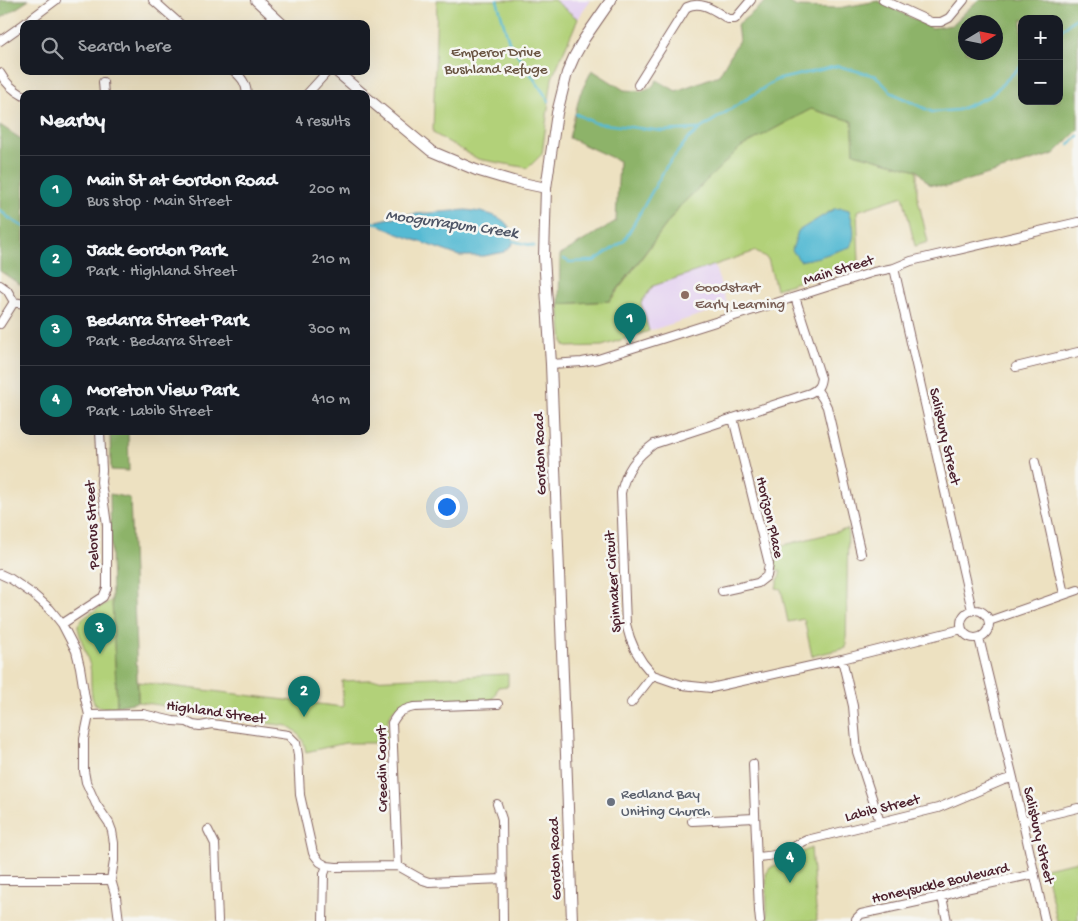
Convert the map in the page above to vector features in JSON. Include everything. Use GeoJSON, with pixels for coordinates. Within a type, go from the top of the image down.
{"type":"FeatureCollection","features":[{"type":"Feature","properties":{"kind":"street"},"geometry":{"type":"LineString","coordinates":[[29,20],[56,0]]}},
{"type":"Feature","properties":{"kind":"street"},"geometry":{"type":"LineString","coordinates":[[152,0],[175,20]]}},
{"type":"Feature","properties":{"kind":"street"},"geometry":{"type":"LineString","coordinates":[[256,0],[278,20]]}},
{"type":"Feature","properties":{"kind":"street","name":"Gordon Road"},"geometry":{"type":"LineString","coordinates":[[572,921],[551,364],[544,257],[546,188],[557,113],[567,73],[584,39],[611,0]]}},
{"type":"Feature","properties":{"kind":"street"},"geometry":{"type":"LineString","coordinates":[[638,85],[687,7],[694,4],[703,4],[732,20],[751,0]]}},
{"type":"Feature","properties":{"kind":"street"},"geometry":{"type":"LineString","coordinates":[[883,0],[931,22],[941,22],[948,18],[964,0]]}},
{"type":"Feature","properties":{"kind":"street"},"geometry":{"type":"LineString","coordinates":[[0,42],[20,27]]}},
{"type":"Feature","properties":{"kind":"street"},"geometry":{"type":"LineString","coordinates":[[0,73],[4,81],[20,94]]}},
{"type":"Feature","properties":{"kind":"street"},"geometry":{"type":"LineString","coordinates":[[238,75],[244,80],[247,90]]}},
{"type":"Feature","properties":{"kind":"street"},"geometry":{"type":"LineString","coordinates":[[311,90],[324,75]]}},
{"type":"Feature","properties":{"kind":"street"},"geometry":{"type":"LineString","coordinates":[[341,75],[358,90]]}},
{"type":"Feature","properties":{"kind":"street"},"geometry":{"type":"LineString","coordinates":[[103,82],[104,90]]}},
{"type":"Feature","properties":{"kind":"street"},"geometry":{"type":"LineString","coordinates":[[370,100],[431,151],[476,170],[512,181],[546,188]]}},
{"type":"Feature","properties":{"kind":"street","name":"Main Street"},"geometry":{"type":"LineString","coordinates":[[551,364],[598,359],[874,272],[894,268],[911,261],[1078,222]]}},
{"type":"Feature","properties":{"kind":"street","name":"Salisbury Street"},"geometry":{"type":"LineString","coordinates":[[894,268],[972,610]]}},
{"type":"Feature","properties":{"kind":"street"},"geometry":{"type":"LineString","coordinates":[[0,285],[7,290],[14,302],[20,303]]}},
{"type":"Feature","properties":{"kind":"street"},"geometry":{"type":"LineString","coordinates":[[795,297],[821,378],[817,390],[827,407],[861,554]]}},
{"type":"Feature","properties":{"kind":"street"},"geometry":{"type":"LineString","coordinates":[[0,324],[14,302]]}},
{"type":"Feature","properties":{"kind":"street"},"geometry":{"type":"LineString","coordinates":[[1016,366],[1078,352]]}},
{"type":"Feature","properties":{"kind":"street","name":"Spinnaker Circuit"},"geometry":{"type":"LineString","coordinates":[[654,675],[635,650],[626,624],[621,493],[624,479],[630,466],[642,452],[654,444],[817,390]]}},
{"type":"Feature","properties":{"kind":"street","name":"Horizon Place"},"geometry":{"type":"LineString","coordinates":[[722,590],[758,583],[767,576],[769,564],[733,418]]}},
{"type":"Feature","properties":{"kind":"street","name":"Pelorus Street"},"geometry":{"type":"LineString","coordinates":[[62,624],[103,598],[107,588],[107,525],[101,482],[100,435]]}},
{"type":"Feature","properties":{"kind":"street"},"geometry":{"type":"LineString","coordinates":[[1035,462],[1064,594]]}},
{"type":"Feature","properties":{"kind":"street"},"geometry":{"type":"LineString","coordinates":[[0,574],[34,595],[50,609],[62,624],[76,651],[89,716],[84,738],[84,771],[91,795],[112,831],[114,861],[111,880],[116,897],[119,921]]}},
{"type":"Feature","properties":{"kind":"street"},"geometry":{"type":"LineString","coordinates":[[989,621],[1078,590]]}},
{"type":"Feature","properties":{"kind":"street"},"geometry":{"type":"LineString","coordinates":[[977,609],[986,614],[989,621],[988,631],[980,638],[970,637],[962,629],[961,619],[972,610],[977,609]]}},
{"type":"Feature","properties":{"kind":"street"},"geometry":{"type":"LineString","coordinates":[[631,703],[654,675],[682,685],[710,688],[842,659],[962,629]]}},
{"type":"Feature","properties":{"kind":"street","name":"Salisbury Street"},"geometry":{"type":"LineString","coordinates":[[980,638],[1045,921]]}},
{"type":"Feature","properties":{"kind":"street"},"geometry":{"type":"LineString","coordinates":[[842,659],[853,706],[857,752],[880,822]]}},
{"type":"Feature","properties":{"kind":"street","name":"Creedin Court"},"geometry":{"type":"LineString","coordinates":[[398,866],[392,723],[396,715],[404,709],[498,704]]}},
{"type":"Feature","properties":{"kind":"street","name":"Highland Street"},"geometry":{"type":"LineString","coordinates":[[89,716],[143,714],[173,721],[187,722],[193,725],[212,724],[288,735],[296,742],[300,794],[313,853],[320,862],[327,866]]}},
{"type":"Feature","properties":{"kind":"street"},"geometry":{"type":"LineString","coordinates":[[753,764],[760,921]]}},
{"type":"Feature","properties":{"kind":"street","name":"Labib Street"},"geometry":{"type":"LineString","coordinates":[[757,857],[776,856],[807,840],[938,808],[1013,778]]}},
{"type":"Feature","properties":{"kind":"street"},"geometry":{"type":"LineString","coordinates":[[497,804],[502,819],[503,921]]}},
{"type":"Feature","properties":{"kind":"street"},"geometry":{"type":"LineString","coordinates":[[1022,821],[1078,808]]}},
{"type":"Feature","properties":{"kind":"street"},"geometry":{"type":"LineString","coordinates":[[692,821],[755,818]]}},
{"type":"Feature","properties":{"kind":"street"},"geometry":{"type":"LineString","coordinates":[[208,830],[215,844],[218,921]]}},
{"type":"Feature","properties":{"kind":"street"},"geometry":{"type":"LineString","coordinates":[[324,921],[324,874],[327,866],[398,866],[429,882],[502,880]]}},
{"type":"Feature","properties":{"kind":"street","name":"Honeysuckle Boulevard"},"geometry":{"type":"LineString","coordinates":[[856,921],[860,914],[942,897],[962,890],[1034,874]]}},
{"type":"Feature","properties":{"kind":"street"},"geometry":{"type":"LineString","coordinates":[[0,880],[111,880]]}},
{"type":"Feature","properties":{"kind":"street"},"geometry":{"type":"LineString","coordinates":[[942,897],[947,921]]}},
{"type":"Feature","properties":{"kind":"shaded area"},"geometry":{"type":"Polygon","coordinates":[[[554,0],[590,0],[578,19],[554,0]]]}},
{"type":"Feature","properties":{"kind":"shaded area","name":"Goodstart Early Learning"},"geometry":{"type":"Polygon","coordinates":[[[714,265],[728,306],[649,331],[641,303],[652,286],[714,265]]]}},
{"type":"Feature","properties":{"kind":"green space"},"geometry":{"type":"Polygon","coordinates":[[[0,0],[29,0],[0,19],[0,0]]]}},
{"type":"Feature","properties":{"kind":"green space","name":"Emperor Drive Bushland Refuge"},"geometry":{"type":"Polygon","coordinates":[[[437,0],[554,0],[578,19],[552,78],[542,154],[528,168],[478,159],[433,133],[437,0]]]}},
{"type":"Feature","properties":{"kind":"green space"},"geometry":{"type":"Polygon","coordinates":[[[768,0],[785,0],[797,7],[838,8],[878,1],[932,28],[952,25],[958,19],[958,60],[1003,60],[1003,15],[962,15],[978,0],[1078,0],[1078,130],[1054,154],[946,187],[929,184],[917,170],[854,153],[852,121],[811,109],[741,147],[680,206],[609,301],[559,304],[560,255],[616,221],[619,161],[569,138],[580,94],[592,70],[624,90],[641,91],[652,87],[657,80],[676,91],[719,75],[739,40],[737,25],[768,0]]]}},
{"type":"Feature","properties":{"kind":"green space"},"geometry":{"type":"Polygon","coordinates":[[[811,109],[853,121],[854,153],[917,170],[917,195],[928,242],[915,246],[903,196],[857,211],[859,262],[776,289],[768,259],[756,251],[653,286],[641,303],[649,331],[602,346],[566,347],[563,343],[559,304],[610,301],[680,206],[741,147],[811,109]]]}},
{"type":"Feature","properties":{"kind":"green space"},"geometry":{"type":"Polygon","coordinates":[[[0,125],[20,138],[20,284],[0,271],[0,125]]]}},
{"type":"Feature","properties":{"kind":"green space"},"geometry":{"type":"Polygon","coordinates":[[[110,435],[128,435],[129,471],[111,470],[110,435]]]}},
{"type":"Feature","properties":{"kind":"green space"},"geometry":{"type":"Polygon","coordinates":[[[110,494],[130,498],[138,702],[117,706],[112,600],[110,494]]]}},
{"type":"Feature","properties":{"kind":"green space"},"geometry":{"type":"Polygon","coordinates":[[[848,529],[846,648],[812,656],[804,619],[788,622],[781,589],[776,588],[781,571],[772,568],[768,549],[848,529]]]}},
{"type":"Feature","properties":{"kind":"green space"},"geometry":{"type":"Polygon","coordinates":[[[112,600],[117,706],[102,708],[97,706],[93,700],[90,666],[78,625],[88,615],[112,600]]]}},
{"type":"Feature","properties":{"kind":"green space"},"geometry":{"type":"Polygon","coordinates":[[[508,674],[508,686],[498,687],[491,701],[407,702],[400,705],[391,713],[389,718],[387,743],[345,743],[306,752],[300,737],[288,726],[182,712],[172,707],[138,702],[138,682],[343,707],[342,681],[508,674]]]}},
{"type":"Feature","properties":{"kind":"green space"},"geometry":{"type":"Polygon","coordinates":[[[811,848],[817,921],[768,921],[766,874],[770,868],[811,848]]]}},
{"type":"Feature","properties":{"kind":"green space"},"geometry":{"type":"Polygon","coordinates":[[[1078,861],[1078,921],[1057,921],[1045,868],[1078,861]]]}},
{"type":"Feature","properties":{"kind":"water"},"geometry":{"type":"Polygon","coordinates":[[[842,208],[849,210],[853,224],[854,233],[850,247],[800,261],[792,250],[798,231],[834,209],[842,208]]]}},
{"type":"Feature","properties":{"kind":"water"},"geometry":{"type":"Polygon","coordinates":[[[466,210],[492,215],[504,221],[511,232],[513,244],[504,252],[484,256],[459,256],[398,234],[382,226],[377,221],[403,215],[466,210]]]}},
{"type":"Feature","properties":{"kind":"waterway"},"geometry":{"type":"LineString","coordinates":[[497,0],[509,42],[549,101]]}},
{"type":"Feature","properties":{"kind":"waterway","name":"Moogurrapum Creek"},"geometry":{"type":"LineString","coordinates":[[1063,29],[1078,16]]}},
{"type":"Feature","properties":{"kind":"waterway","name":"Moogurrapum Creek"},"geometry":{"type":"LineString","coordinates":[[564,259],[569,262],[594,261],[624,241],[666,167],[687,140],[700,129],[776,80],[838,66],[876,76],[892,93],[932,112],[958,110],[990,96],[1018,69]]}},
{"type":"Feature","properties":{"kind":"waterway","name":"Moogurrapum Creek"},"geometry":{"type":"LineString","coordinates":[[576,114],[595,123],[663,131],[699,129]]}},
{"type":"Feature","properties":{"kind":"waterway"},"geometry":{"type":"LineString","coordinates":[[1069,145],[1078,136]]}},
{"type":"Feature","properties":{"kind":"waterway","name":"Moogurrapum Creek"},"geometry":{"type":"LineString","coordinates":[[0,210],[20,225]]}},
{"type":"Feature","properties":{"kind":"waterway","name":"Moogurrapum Creek"},"geometry":{"type":"LineString","coordinates":[[370,222],[382,224]]}},
{"type":"Feature","properties":{"kind":"waterway","name":"Moogurrapum Creek"},"geometry":{"type":"LineString","coordinates":[[509,240],[534,246]]}},
{"type":"Feature","properties":{"kind":"place","name":"Goodstart Early Learning"},"geometry":{"type":"Point","coordinates":[685,295]}},
{"type":"Feature","properties":{"kind":"place","name":"Main St at Gordon Road"},"geometry":{"type":"Point","coordinates":[630,344]}},
{"type":"Feature","properties":{"kind":"place","name":"Bedarra Street Park"},"geometry":{"type":"Point","coordinates":[100,654]}},
{"type":"Feature","properties":{"kind":"place","name":"Jack Gordon Park"},"geometry":{"type":"Point","coordinates":[304,717]}},
{"type":"Feature","properties":{"kind":"place","name":"Redland Bay Uniting Church"},"geometry":{"type":"Point","coordinates":[611,802]}},
{"type":"Feature","properties":{"kind":"place","name":"Moreton View Park"},"geometry":{"type":"Point","coordinates":[790,883]}}]}
